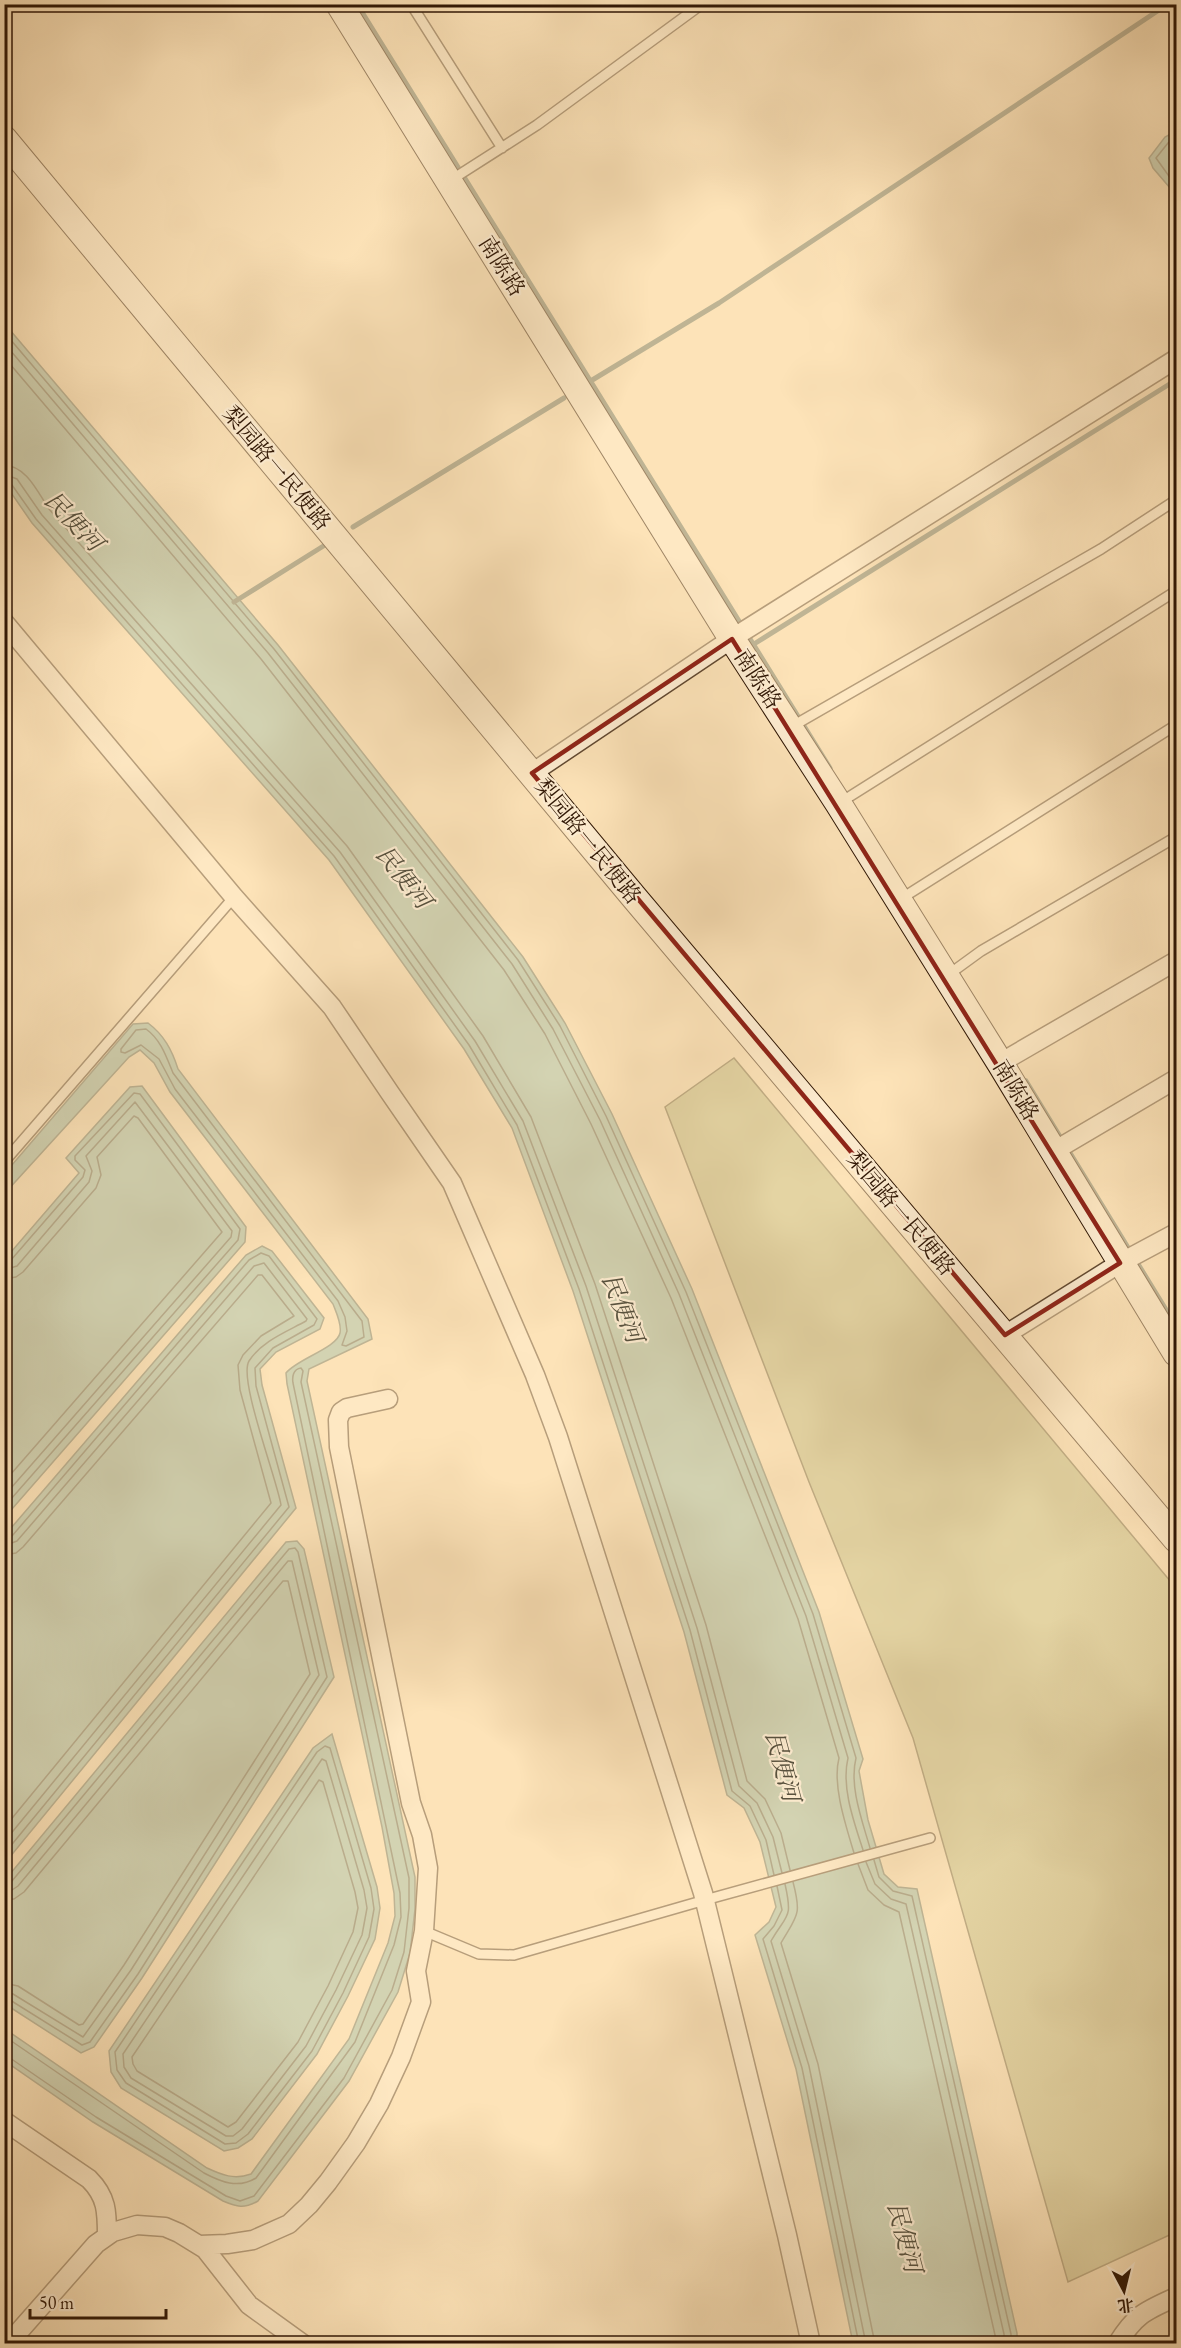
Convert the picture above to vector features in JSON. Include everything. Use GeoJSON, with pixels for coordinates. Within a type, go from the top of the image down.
{"type":"FeatureCollection","features":[{"type":"Feature","properties":{"kind":"main road","name":"南陈路"},"geometry":{"type":"LineString","coordinates":[[339,4],[458,176],[1061,1146],[1129,1258],[1176,1353]]}},
{"type":"Feature","properties":{"kind":"main road","name":"梨园路一民便路"},"geometry":{"type":"LineString","coordinates":[[4,139],[633,896],[1176,1539]]}},
{"type":"Feature","properties":{"kind":"street"},"geometry":{"type":"LineString","coordinates":[[532,773],[741,633],[1176,359]]}},
{"type":"Feature","properties":{"kind":"street"},"geometry":{"type":"LineString","coordinates":[[4,622],[234,897],[332,1007],[452,1183],[535,1375],[558,1437],[705,1900],[788,2235],[811,2343]]}},
{"type":"Feature","properties":{"kind":"street"},"geometry":{"type":"LineString","coordinates":[[1007,1059],[1176,961]]}},
{"type":"Feature","properties":{"kind":"street"},"geometry":{"type":"LineString","coordinates":[[1061,1146],[1176,1079]]}},
{"type":"Feature","properties":{"kind":"street"},"geometry":{"type":"LineString","coordinates":[[1005,1335],[1129,1258],[1176,1233]]}},
{"type":"Feature","properties":{"kind":"street"},"geometry":{"type":"LineString","coordinates":[[198,2245],[253,2240],[289,2224],[309,2205],[351,2151],[379,2104],[401,2057],[421,2002],[416,1971],[424,1931],[428,1888],[425,1849],[411,1803],[339,1447],[338,1430],[341,1413],[347,1408],[388,1399]]}},
{"type":"Feature","properties":{"kind":"street"},"geometry":{"type":"LineString","coordinates":[[4,2121],[89,2179],[100,2190],[107,2216],[107,2236]]}},
{"type":"Feature","properties":{"kind":"street"},"geometry":{"type":"LineString","coordinates":[[8,2343],[96,2244],[113,2232],[137,2225],[165,2227],[205,2249],[249,2305],[303,2343]]}},
{"type":"Feature","properties":{"kind":"street"},"geometry":{"type":"LineString","coordinates":[[1117,2343],[1131,2321],[1176,2297]]}},
{"type":"Feature","properties":{"kind":"lane"},"geometry":{"type":"LineString","coordinates":[[411,4],[502,148]]}},
{"type":"Feature","properties":{"kind":"lane"},"geometry":{"type":"LineString","coordinates":[[458,176],[537,125],[702,4]]}},
{"type":"Feature","properties":{"kind":"lane"},"geometry":{"type":"LineString","coordinates":[[798,724],[1101,549],[1176,500]]}},
{"type":"Feature","properties":{"kind":"lane"},"geometry":{"type":"LineString","coordinates":[[845,799],[1176,591]]}},
{"type":"Feature","properties":{"kind":"lane"},"geometry":{"type":"LineString","coordinates":[[905,896],[1176,725]]}},
{"type":"Feature","properties":{"kind":"lane"},"geometry":{"type":"LineString","coordinates":[[953,972],[981,951],[1176,837]]}},
{"type":"Feature","properties":{"kind":"lane"},"geometry":{"type":"LineString","coordinates":[[4,1162],[234,897]]}},
{"type":"Feature","properties":{"kind":"lane"},"geometry":{"type":"LineString","coordinates":[[424,1931],[479,1954],[514,1955],[930,1839]]}},
{"type":"Feature","properties":{"kind":"highlighted area"},"geometry":{"type":"Polygon","coordinates":[[[732,639],[1120,1263],[1005,1335],[532,773],[732,639]]]}},
{"type":"Feature","properties":{"kind":"shaded area"},"geometry":{"type":"Polygon","coordinates":[[[734,1058],[1176,1588],[1176,2232],[1068,2282],[913,1738],[809,1482],[665,1107],[734,1058]]]}},
{"type":"Feature","properties":{"kind":"water"},"geometry":{"type":"Polygon","coordinates":[[[1176,131],[1176,195],[1153,168],[1149,158],[1165,137],[1176,131]]]}},
{"type":"Feature","properties":{"kind":"water","name":"民便河"},"geometry":{"type":"Polygon","coordinates":[[[4,323],[278,645],[523,957],[565,1023],[612,1114],[692,1289],[819,1612],[863,1759],[859,1771],[868,1820],[884,1874],[898,1887],[917,1889],[1017,2333],[1017,2343],[853,2343],[796,2069],[755,1935],[769,1922],[776,1907],[760,1842],[744,1808],[727,1795],[684,1632],[573,1291],[512,1128],[464,1049],[329,860],[32,523],[5,484],[4,323]]]}},
{"type":"Feature","properties":{"kind":"water"},"geometry":{"type":"Polygon","coordinates":[[[148,1023],[167,1043],[178,1069],[368,1319],[372,1339],[309,1369],[307,1381],[415,1877],[415,1909],[410,1953],[398,1992],[349,2081],[258,2201],[244,2206],[223,2201],[93,2122],[5,2061],[5,2029],[207,2168],[228,2176],[239,2177],[251,2174],[349,2039],[388,1943],[395,1916],[394,1893],[382,1827],[287,1384],[286,1373],[291,1368],[332,1344],[340,1333],[333,1304],[170,1092],[154,1063],[140,1050],[129,1057],[5,1193],[5,1173],[133,1024],[148,1023]]]}},
{"type":"Feature","properties":{"kind":"water"},"geometry":{"type":"Polygon","coordinates":[[[142,1086],[246,1227],[245,1242],[5,1517],[5,1259],[79,1173],[66,1158],[130,1087],[142,1086]]]}},
{"type":"Feature","properties":{"kind":"water"},"geometry":{"type":"Polygon","coordinates":[[[262,1246],[272,1251],[324,1318],[320,1329],[276,1352],[260,1369],[262,1385],[296,1508],[5,1863],[5,1535],[246,1255],[262,1246]]]}},
{"type":"Feature","properties":{"kind":"water"},"geometry":{"type":"Polygon","coordinates":[[[297,1541],[304,1549],[334,1677],[142,1978],[94,2047],[81,2053],[5,2004],[5,1880],[286,1542],[297,1541]]]}},
{"type":"Feature","properties":{"kind":"water"},"geometry":{"type":"Polygon","coordinates":[[[332,1734],[377,1887],[380,1908],[375,1939],[317,2054],[252,2139],[238,2148],[224,2151],[121,2088],[111,2072],[109,2051],[313,1748],[332,1734]]]}},
{"type":"Feature","properties":{"kind":"waterway"},"geometry":{"type":"LineString","coordinates":[[357,4],[830,768]]}},
{"type":"Feature","properties":{"kind":"waterway"},"geometry":{"type":"LineString","coordinates":[[589,382],[719,303],[1168,4]]}},
{"type":"Feature","properties":{"kind":"waterway"},"geometry":{"type":"LineString","coordinates":[[754,644],[1176,380]]}},
{"type":"Feature","properties":{"kind":"waterway"},"geometry":{"type":"LineString","coordinates":[[353,527],[564,398]]}},
{"type":"Feature","properties":{"kind":"waterway"},"geometry":{"type":"LineString","coordinates":[[234,602],[325,545]]}},
{"type":"Feature","properties":{"kind":"waterway"},"geometry":{"type":"LineString","coordinates":[[1026,1081],[1176,1326]]}}]}
